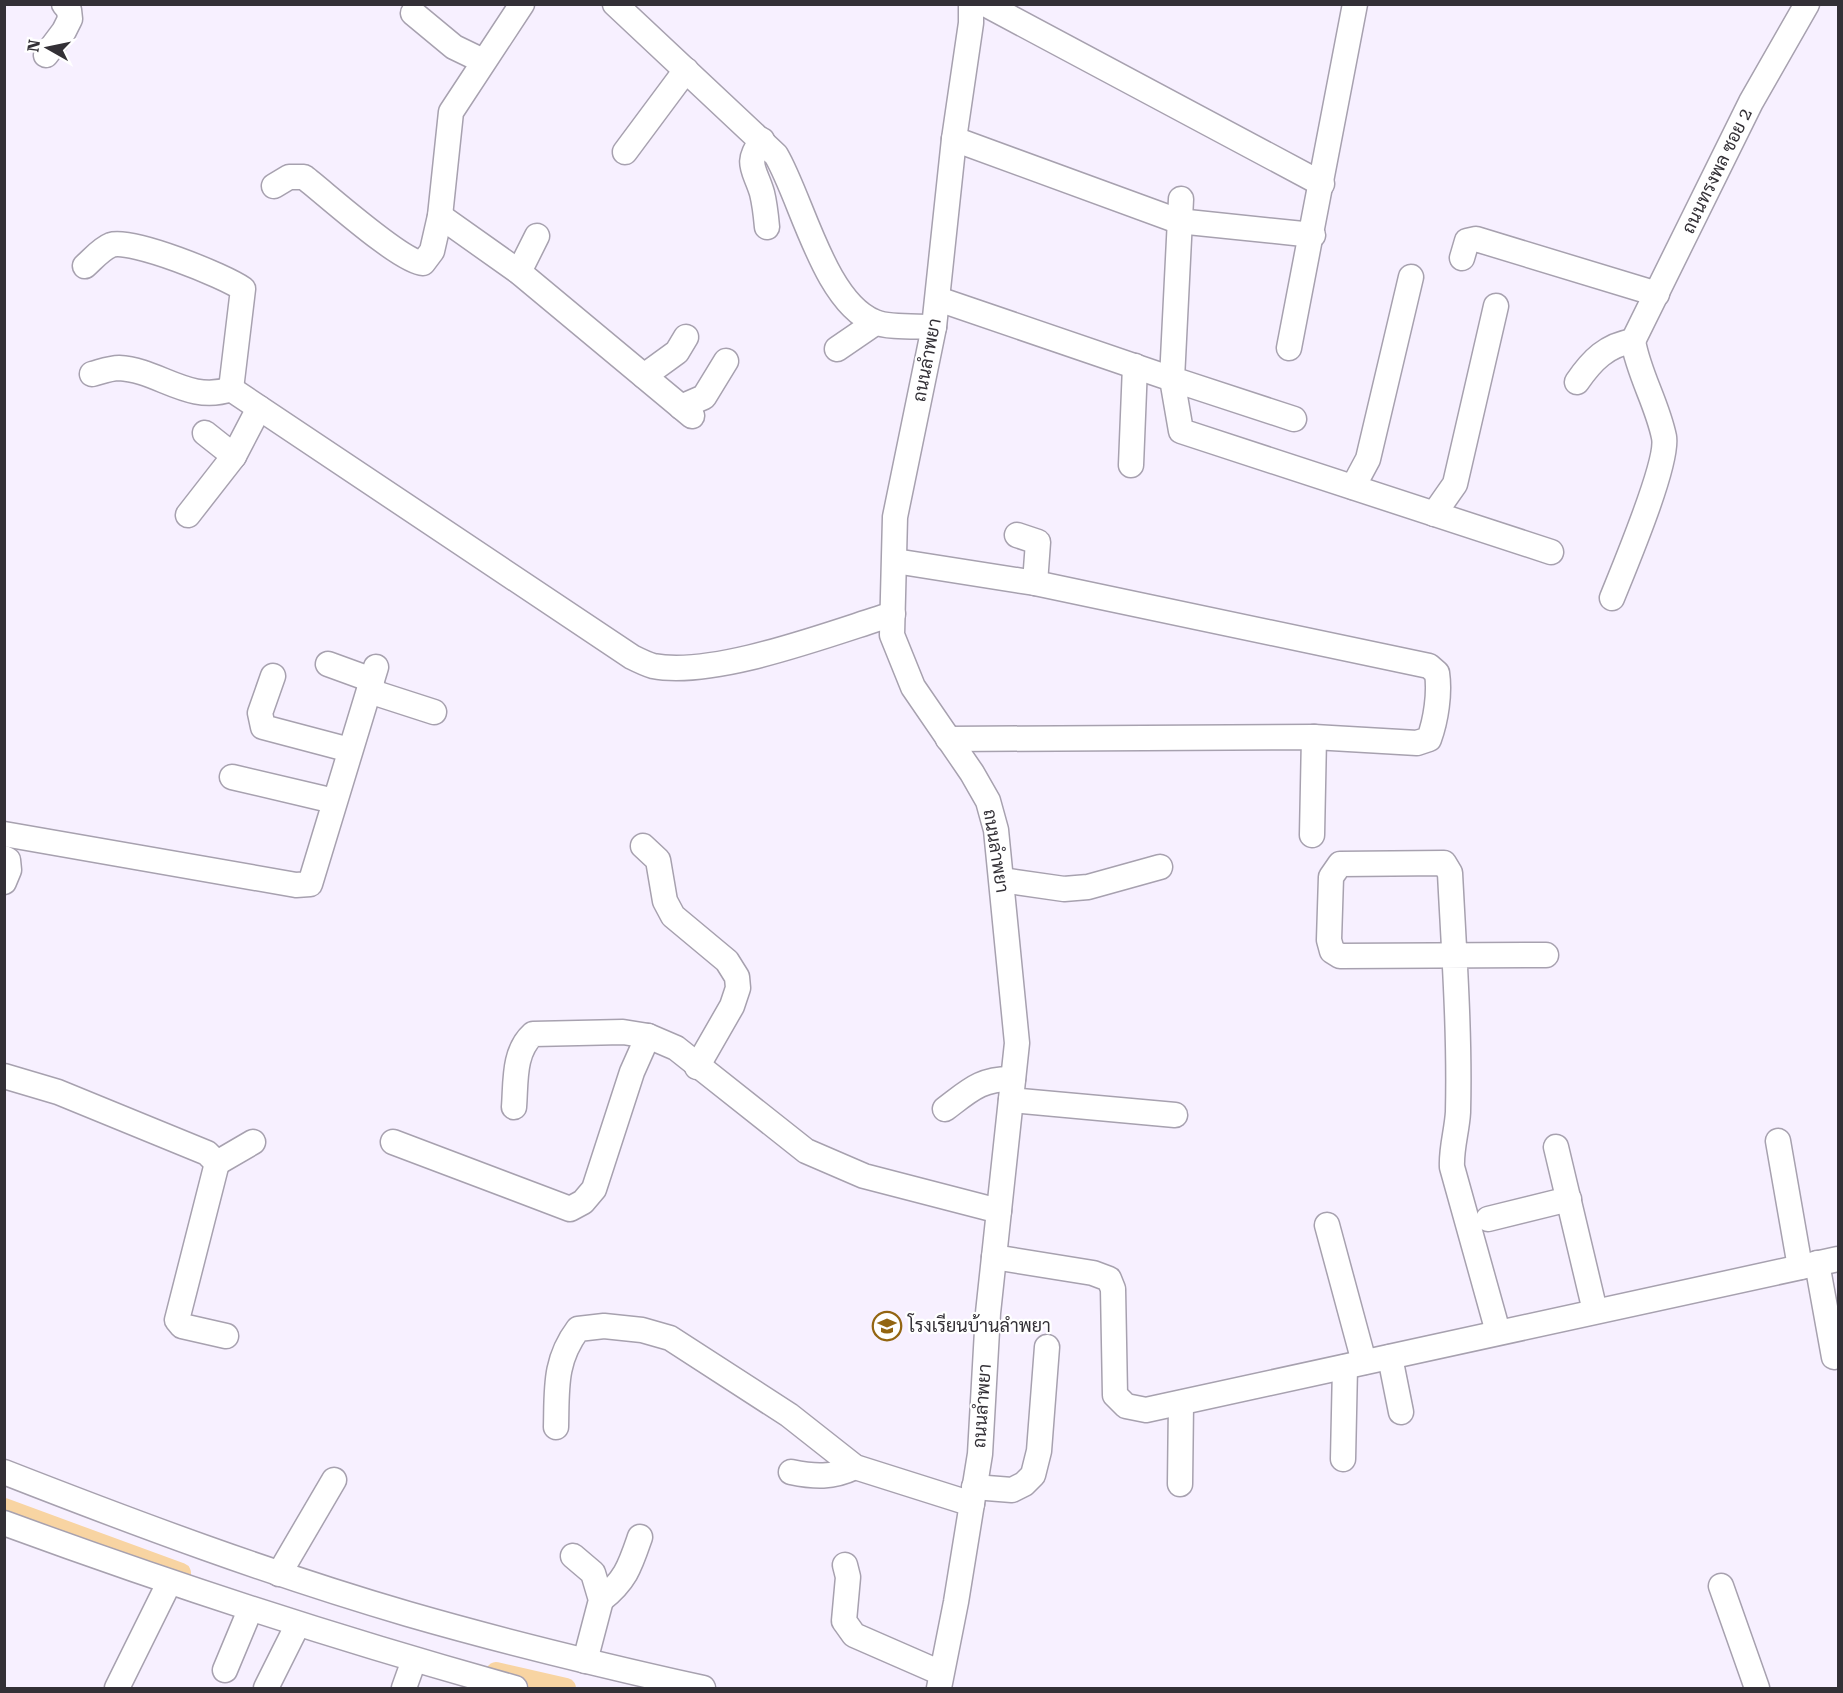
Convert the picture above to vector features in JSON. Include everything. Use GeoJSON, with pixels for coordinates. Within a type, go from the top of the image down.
{"type":"FeatureCollection","features":[{"type":"Feature","properties":{"kind":"street"},"geometry":{"type":"LineString","coordinates":[[46,55],[70,19],[69,10],[64,4]]}},
{"type":"Feature","properties":{"kind":"street"},"geometry":{"type":"LineString","coordinates":[[274,186],[289,177],[304,177],[396,250],[416,262],[423,263],[432,251],[440,216],[451,112],[522,4]]}},
{"type":"Feature","properties":{"kind":"street"},"geometry":{"type":"LineString","coordinates":[[615,4],[776,154],[785,170],[816,248],[838,288],[853,308],[875,323],[934,327]]}},
{"type":"Feature","properties":{"kind":"street","name":"ถนนลำพยา"},"geometry":{"type":"LineString","coordinates":[[940,1681],[980,1454],[994,1257],[1017,1042],[996,830],[988,801],[913,687],[901,663],[892,635],[895,517],[934,327],[954,139],[971,23],[970,4]]}},
{"type":"Feature","properties":{"kind":"street"},"geometry":{"type":"LineString","coordinates":[[985,4],[1322,184]]}},
{"type":"Feature","properties":{"kind":"street"},"geometry":{"type":"LineString","coordinates":[[1289,348],[1313,235],[1355,4]]}},
{"type":"Feature","properties":{"kind":"street","name":"ถนนทรงพล ซอย 2"},"geometry":{"type":"LineString","coordinates":[[1633,341],[1751,102],[1807,4]]}},
{"type":"Feature","properties":{"kind":"street"},"geometry":{"type":"LineString","coordinates":[[413,13],[454,47],[483,61]]}},
{"type":"Feature","properties":{"kind":"street"},"geometry":{"type":"LineString","coordinates":[[625,152],[686,70]]}},
{"type":"Feature","properties":{"kind":"street"},"geometry":{"type":"LineString","coordinates":[[954,139],[1180,210],[1313,235]]}},
{"type":"Feature","properties":{"kind":"street"},"geometry":{"type":"LineString","coordinates":[[762,140],[753,152],[752,165],[764,204],[767,227]]}},
{"type":"Feature","properties":{"kind":"street"},"geometry":{"type":"LineString","coordinates":[[1180,210],[1172,379],[1181,431],[1551,552]]}},
{"type":"Feature","properties":{"kind":"street"},"geometry":{"type":"LineString","coordinates":[[440,216],[519,272],[686,411],[704,397],[726,361]]}},
{"type":"Feature","properties":{"kind":"street"},"geometry":{"type":"LineString","coordinates":[[519,272],[537,237]]}},
{"type":"Feature","properties":{"kind":"street"},"geometry":{"type":"LineString","coordinates":[[1462,258],[1467,241],[1476,238],[1657,294]]}},
{"type":"Feature","properties":{"kind":"street"},"geometry":{"type":"LineString","coordinates":[[85,266],[111,245],[123,244],[157,253],[231,280],[243,289],[231,389]]}},
{"type":"Feature","properties":{"kind":"street"},"geometry":{"type":"LineString","coordinates":[[1353,487],[1368,459],[1411,277]]}},
{"type":"Feature","properties":{"kind":"street"},"geometry":{"type":"LineString","coordinates":[[938,299],[1294,419]]}},
{"type":"Feature","properties":{"kind":"street"},"geometry":{"type":"LineString","coordinates":[[1434,514],[1455,484],[1496,306]]}},
{"type":"Feature","properties":{"kind":"street"},"geometry":{"type":"LineString","coordinates":[[837,349],[875,323]]}},
{"type":"Feature","properties":{"kind":"street"},"geometry":{"type":"LineString","coordinates":[[644,376],[677,352],[686,337]]}},
{"type":"Feature","properties":{"kind":"street"},"geometry":{"type":"LineString","coordinates":[[1577,382],[1587,367],[1604,351],[1619,343],[1633,341],[1637,363],[1664,439],[1657,477],[1612,598]]}},
{"type":"Feature","properties":{"kind":"street"},"geometry":{"type":"LineString","coordinates":[[1131,465],[1135,366]]}},
{"type":"Feature","properties":{"kind":"street"},"geometry":{"type":"LineString","coordinates":[[92,374],[118,368],[197,393],[216,394],[231,389]]}},
{"type":"Feature","properties":{"kind":"street"},"geometry":{"type":"LineString","coordinates":[[231,389],[632,657],[652,665],[706,667],[759,654],[893,614]]}},
{"type":"Feature","properties":{"kind":"street"},"geometry":{"type":"LineString","coordinates":[[188,515],[234,456],[259,408]]}},
{"type":"Feature","properties":{"kind":"street"},"geometry":{"type":"LineString","coordinates":[[205,433],[234,456]]}},
{"type":"Feature","properties":{"kind":"street"},"geometry":{"type":"LineString","coordinates":[[1017,535],[1038,542],[1035,583]]}},
{"type":"Feature","properties":{"kind":"street"},"geometry":{"type":"LineString","coordinates":[[895,561],[1035,583],[1429,666],[1437,673],[1439,683],[1429,739],[1418,743],[1314,737],[948,739]]}},
{"type":"Feature","properties":{"kind":"street"},"geometry":{"type":"LineString","coordinates":[[328,664],[373,679],[434,712]]}},
{"type":"Feature","properties":{"kind":"street"},"geometry":{"type":"LineString","coordinates":[[273,676],[260,713],[262,727],[350,750]]}},
{"type":"Feature","properties":{"kind":"street"},"geometry":{"type":"LineString","coordinates":[[4,834],[302,886],[310,884],[373,679]]}},
{"type":"Feature","properties":{"kind":"street"},"geometry":{"type":"LineString","coordinates":[[1312,835],[1314,737]]}},
{"type":"Feature","properties":{"kind":"street"},"geometry":{"type":"LineString","coordinates":[[232,777],[334,801]]}},
{"type":"Feature","properties":{"kind":"street"},"geometry":{"type":"LineString","coordinates":[[643,846],[658,860],[665,900],[674,916],[727,961],[737,977],[738,988],[732,1006],[697,1067]]}},
{"type":"Feature","properties":{"kind":"street"},"geometry":{"type":"LineString","coordinates":[[4,858],[8,860],[9,870],[4,882]]}},
{"type":"Feature","properties":{"kind":"street"},"geometry":{"type":"LineString","coordinates":[[1498,1332],[1452,1167],[1451,1148],[1458,1115],[1454,956],[1450,873],[1444,863],[1340,864],[1334,869],[1331,877],[1329,940],[1332,951],[1340,956],[1454,956],[1546,955]]}},
{"type":"Feature","properties":{"kind":"street"},"geometry":{"type":"LineString","coordinates":[[1002,880],[1064,889],[1080,888],[1160,867]]}},
{"type":"Feature","properties":{"kind":"street"},"geometry":{"type":"LineString","coordinates":[[514,1107],[518,1061],[524,1042],[533,1034],[623,1032],[648,1036],[676,1048],[697,1067],[806,1151],[864,1176],[999,1211]]}},
{"type":"Feature","properties":{"kind":"street"},"geometry":{"type":"LineString","coordinates":[[393,1142],[570,1209],[583,1202],[594,1189],[632,1072],[648,1036]]}},
{"type":"Feature","properties":{"kind":"street"},"geometry":{"type":"LineString","coordinates":[[4,1076],[58,1092],[207,1153],[217,1163]]}},
{"type":"Feature","properties":{"kind":"street"},"geometry":{"type":"LineString","coordinates":[[945,1109],[982,1082],[994,1078],[1012,1089],[1175,1115]]}},
{"type":"Feature","properties":{"kind":"street"},"geometry":{"type":"LineString","coordinates":[[1778,1141],[1818,1263],[1834,1357]]}},
{"type":"Feature","properties":{"kind":"street"},"geometry":{"type":"LineString","coordinates":[[226,1336],[182,1326],[177,1320],[217,1163],[252,1142]]}},
{"type":"Feature","properties":{"kind":"street"},"geometry":{"type":"LineString","coordinates":[[1556,1147],[1595,1311]]}},
{"type":"Feature","properties":{"kind":"street"},"geometry":{"type":"LineString","coordinates":[[1488,1219],[1569,1199]]}},
{"type":"Feature","properties":{"kind":"street"},"geometry":{"type":"LineString","coordinates":[[1327,1225],[1355,1364],[1343,1459]]}},
{"type":"Feature","properties":{"kind":"street"},"geometry":{"type":"LineString","coordinates":[[994,1257],[1093,1273],[1109,1279],[1113,1289],[1115,1395],[1122,1403],[1136,1409],[1146,1410],[1818,1263]]}},
{"type":"Feature","properties":{"kind":"street"},"geometry":{"type":"LineString","coordinates":[[556,1427],[557,1373],[565,1346],[578,1329],[604,1326],[642,1330],[670,1338],[735,1378],[789,1415],[855,1467],[973,1496],[1012,1490],[1024,1484],[1033,1475],[1039,1451],[1047,1347]]}},
{"type":"Feature","properties":{"kind":"street"},"geometry":{"type":"LineString","coordinates":[[1390,1356],[1401,1412]]}},
{"type":"Feature","properties":{"kind":"street"},"geometry":{"type":"LineString","coordinates":[[1180,1484],[1181,1403]]}},
{"type":"Feature","properties":{"kind":"street"},"geometry":{"type":"LineString","coordinates":[[791,1472],[818,1478],[840,1474],[855,1467]]}},
{"type":"Feature","properties":{"kind":"street"},"geometry":{"type":"LineString","coordinates":[[4,1472],[279,1574],[408,1614],[585,1661],[703,1689]]}},
{"type":"Feature","properties":{"kind":"street"},"geometry":{"type":"LineString","coordinates":[[279,1574],[334,1480]]}},
{"type":"Feature","properties":{"kind":"street"},"geometry":{"type":"LineString","coordinates":[[4,1523],[169,1583],[297,1626],[515,1689]]}},
{"type":"Feature","properties":{"kind":"street"},"geometry":{"type":"LineString","coordinates":[[601,1600],[617,1587],[628,1573],[640,1537]]}},
{"type":"Feature","properties":{"kind":"street"},"geometry":{"type":"LineString","coordinates":[[573,1556],[593,1573],[601,1600],[585,1661]]}},
{"type":"Feature","properties":{"kind":"street"},"geometry":{"type":"LineString","coordinates":[[845,1565],[848,1577],[844,1621],[854,1635],[940,1681]]}},
{"type":"Feature","properties":{"kind":"street"},"geometry":{"type":"LineString","coordinates":[[117,1689],[169,1583]]}},
{"type":"Feature","properties":{"kind":"street"},"geometry":{"type":"LineString","coordinates":[[1721,1586],[1757,1689]]}},
{"type":"Feature","properties":{"kind":"street"},"geometry":{"type":"LineString","coordinates":[[225,1670],[250,1610]]}},
{"type":"Feature","properties":{"kind":"street"},"geometry":{"type":"LineString","coordinates":[[266,1689],[297,1626]]}},
{"type":"Feature","properties":{"kind":"street"},"geometry":{"type":"LineString","coordinates":[[404,1689],[414,1660]]}},
{"type":"Feature","properties":{"kind":"waterway"},"geometry":{"type":"LineString","coordinates":[[4,1508],[181,1573]]}},
{"type":"Feature","properties":{"kind":"waterway"},"geometry":{"type":"LineString","coordinates":[[496,1672],[566,1688]]}},
{"type":"Feature","properties":{"kind":"place","name":"โรงเรียนบ้านลำพยา"},"geometry":{"type":"Point","coordinates":[887,1326]}}]}
